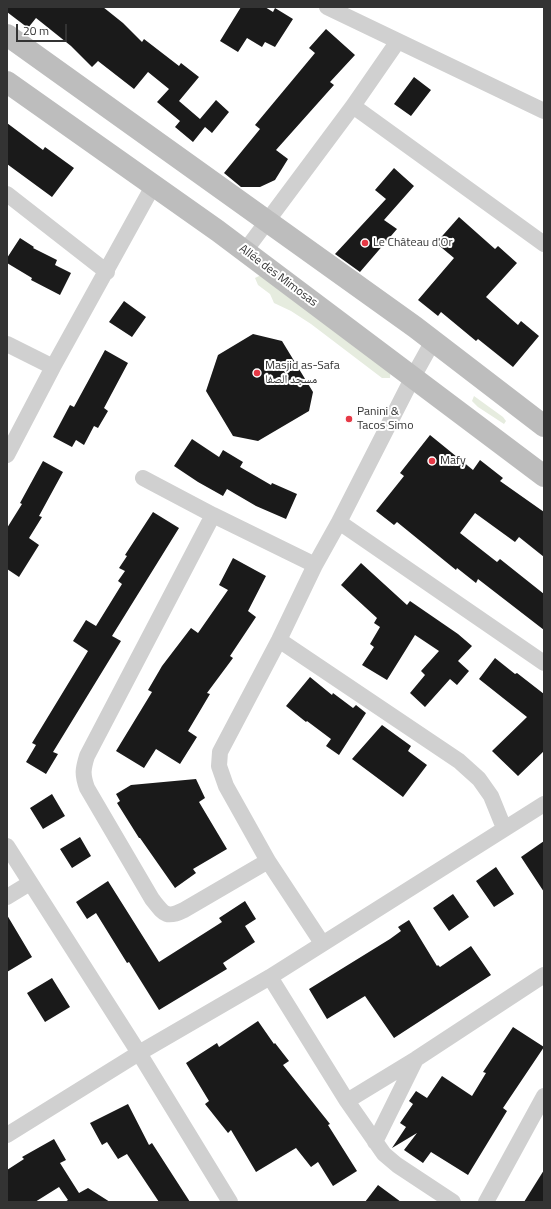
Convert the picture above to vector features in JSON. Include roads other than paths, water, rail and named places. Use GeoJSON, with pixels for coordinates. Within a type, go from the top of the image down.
{"type":"FeatureCollection","features":[{"type":"Feature","properties":{"kind":"main road"},"geometry":{"type":"LineString","coordinates":[[7,35],[433,341],[544,426]]}},
{"type":"Feature","properties":{"kind":"main road","name":"Allée des Mimosas"},"geometry":{"type":"LineString","coordinates":[[7,82],[245,251],[544,476]]}},
{"type":"Feature","properties":{"kind":"street"},"geometry":{"type":"LineString","coordinates":[[327,7],[543,107]]}},
{"type":"Feature","properties":{"kind":"street"},"geometry":{"type":"LineString","coordinates":[[245,251],[353,106],[398,41]]}},
{"type":"Feature","properties":{"kind":"street"},"geometry":{"type":"LineString","coordinates":[[353,106],[544,244]]}},
{"type":"Feature","properties":{"kind":"street"},"geometry":{"type":"LineString","coordinates":[[7,455],[53,367],[154,186]]}},
{"type":"Feature","properties":{"kind":"street"},"geometry":{"type":"LineString","coordinates":[[7,194],[107,272]]}},
{"type":"Feature","properties":{"kind":"street"},"geometry":{"type":"LineString","coordinates":[[322,943],[268,861],[226,786],[219,766],[220,752],[279,640],[315,565],[433,341]]}},
{"type":"Feature","properties":{"kind":"street"},"geometry":{"type":"LineString","coordinates":[[7,344],[53,367]]}},
{"type":"Feature","properties":{"kind":"street"},"geometry":{"type":"LineString","coordinates":[[143,478],[213,515],[315,565]]}},
{"type":"Feature","properties":{"kind":"street"},"geometry":{"type":"LineString","coordinates":[[213,515],[87,756],[83,768],[84,778],[87,788],[152,899],[169,915],[174,915],[184,910],[268,861]]}},
{"type":"Feature","properties":{"kind":"street"},"geometry":{"type":"LineString","coordinates":[[339,522],[544,663]]}},
{"type":"Feature","properties":{"kind":"street"},"geometry":{"type":"LineString","coordinates":[[279,640],[459,761],[479,779],[491,796],[504,828]]}},
{"type":"Feature","properties":{"kind":"street"},"geometry":{"type":"LineString","coordinates":[[7,1134],[139,1053],[270,977],[544,804]]}},
{"type":"Feature","properties":{"kind":"street"},"geometry":{"type":"LineString","coordinates":[[7,846],[139,1053],[230,1202]]}},
{"type":"Feature","properties":{"kind":"street"},"geometry":{"type":"LineString","coordinates":[[7,897],[30,883]]}},
{"type":"Feature","properties":{"kind":"street"},"geometry":{"type":"LineString","coordinates":[[348,1101],[416,1059],[544,975]]}},
{"type":"Feature","properties":{"kind":"street"},"geometry":{"type":"LineString","coordinates":[[270,977],[348,1101],[384,1154],[397,1165],[453,1202]]}},
{"type":"Feature","properties":{"kind":"street"},"geometry":{"type":"LineString","coordinates":[[375,1142],[416,1059]]}},
{"type":"Feature","properties":{"kind":"street"},"geometry":{"type":"LineString","coordinates":[[486,1202],[544,1096]]}},
{"type":"Feature","properties":{"kind":"place","name":"Le Château d'Or"},"geometry":{"type":"Point","coordinates":[365,243]}},
{"type":"Feature","properties":{"kind":"place","name":"Masjid as-Safa مسجد الصفا"},"geometry":{"type":"Point","coordinates":[257,373]}},
{"type":"Feature","properties":{"kind":"place","name":"Panini & Tacos Simo"},"geometry":{"type":"Point","coordinates":[349,419]}},
{"type":"Feature","properties":{"kind":"place","name":"Mafy"},"geometry":{"type":"Point","coordinates":[432,461]}}]}
